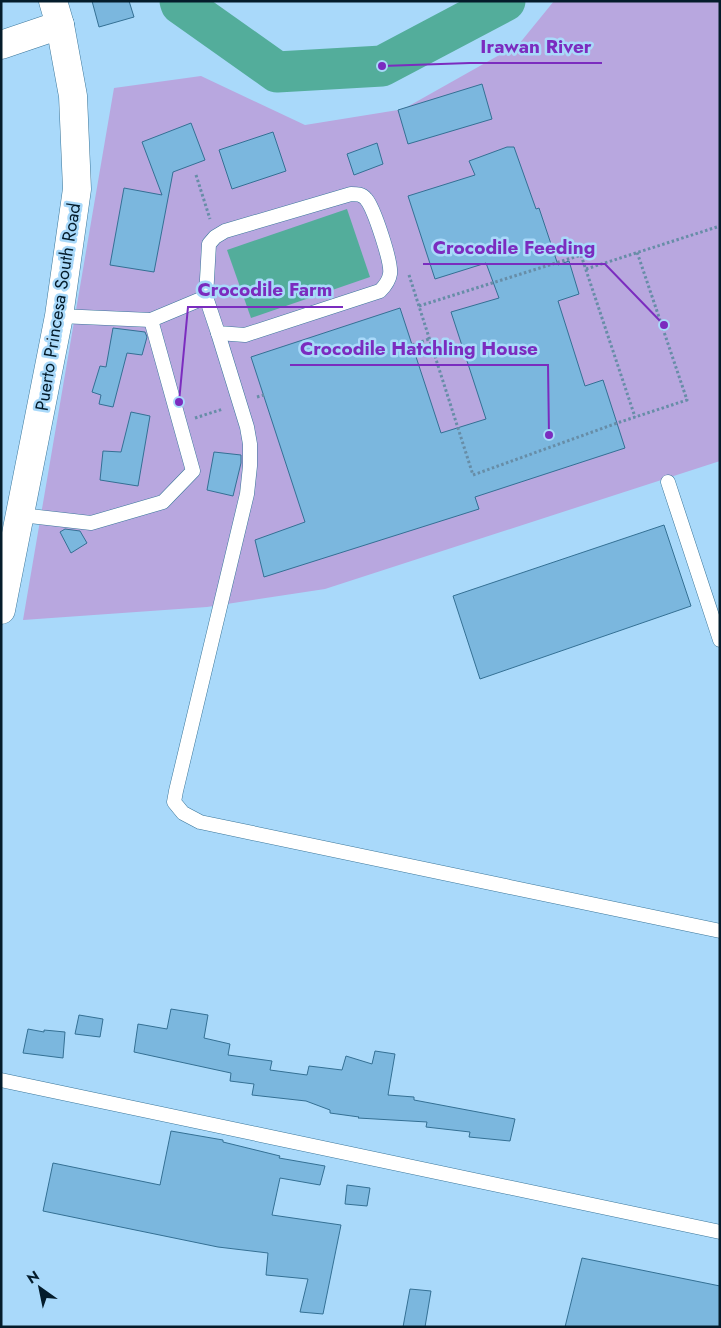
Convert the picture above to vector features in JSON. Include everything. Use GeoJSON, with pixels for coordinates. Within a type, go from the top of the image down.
{"type":"FeatureCollection","features":[{"type":"Feature","properties":{"kind":"main road"},"geometry":{"type":"LineString","coordinates":[[1,45],[56,13]]}},
{"type":"Feature","properties":{"kind":"main road","name":"Puerto Princesa South Road"},"geometry":{"type":"LineString","coordinates":[[1,610],[59,316],[77,189],[73,96],[56,13]]}},
{"type":"Feature","properties":{"kind":"lane"},"geometry":{"type":"LineString","coordinates":[[218,333],[245,335],[380,290],[386,285],[390,276],[390,264],[372,209],[366,199],[361,195],[352,194],[225,231],[215,237],[209,244],[206,297],[247,427],[250,444],[250,466],[247,494],[176,791],[174,802],[183,813],[200,822],[720,931]]}},
{"type":"Feature","properties":{"kind":"lane"},"geometry":{"type":"LineString","coordinates":[[59,316],[152,320],[206,297]]}},
{"type":"Feature","properties":{"kind":"lane"},"geometry":{"type":"LineString","coordinates":[[21,515],[91,523],[163,502],[193,471],[152,320]]}},
{"type":"Feature","properties":{"kind":"lane"},"geometry":{"type":"LineString","coordinates":[[668,482],[720,640]]}},
{"type":"Feature","properties":{"kind":"lane"},"geometry":{"type":"LineString","coordinates":[[1,1080],[720,1232]]}},
{"type":"Feature","properties":{"kind":"path"},"geometry":{"type":"LineString","coordinates":[[196,175],[215,237]]}},
{"type":"Feature","properties":{"kind":"path"},"geometry":{"type":"LineString","coordinates":[[586,268],[720,226]]}},
{"type":"Feature","properties":{"kind":"path"},"geometry":{"type":"LineString","coordinates":[[390,264],[408,271],[472,475],[687,400],[637,252]]}},
{"type":"Feature","properties":{"kind":"path"},"geometry":{"type":"LineString","coordinates":[[419,306],[581,256],[635,417]]}},
{"type":"Feature","properties":{"kind":"path"},"geometry":{"type":"LineString","coordinates":[[412,345],[430,339]]}},
{"type":"Feature","properties":{"kind":"shaded area"},"geometry":{"type":"Polygon","coordinates":[[[554,1],[720,1],[720,461],[325,589],[207,607],[23,620],[114,88],[201,76],[305,125],[398,110],[407,107],[519,44],[554,1]]]}},
{"type":"Feature","properties":{"kind":"shaded area"},"geometry":{"type":"Polygon","coordinates":[[[347,209],[370,277],[251,318],[227,250],[347,209]]]}},
{"type":"Feature","properties":{"kind":"building"},"geometry":{"type":"Polygon","coordinates":[[[92,1],[129,1],[134,17],[99,27],[92,1]]]}},
{"type":"Feature","properties":{"kind":"building"},"geometry":{"type":"Polygon","coordinates":[[[482,84],[492,119],[408,144],[398,110],[482,84]]]}},
{"type":"Feature","properties":{"kind":"building"},"geometry":{"type":"Polygon","coordinates":[[[191,123],[205,160],[173,172],[154,272],[110,265],[124,188],[162,195],[142,142],[191,123]]]}},
{"type":"Feature","properties":{"kind":"building"},"geometry":{"type":"Polygon","coordinates":[[[273,132],[286,171],[232,189],[219,150],[273,132]]]}},
{"type":"Feature","properties":{"kind":"building"},"geometry":{"type":"Polygon","coordinates":[[[377,143],[383,164],[354,175],[347,154],[377,143]]]}},
{"type":"Feature","properties":{"kind":"building"},"geometry":{"type":"Polygon","coordinates":[[[507,147],[514,147],[536,209],[539,208],[558,265],[569,261],[579,294],[558,301],[585,386],[603,380],[625,448],[475,497],[479,509],[264,577],[255,540],[305,522],[251,357],[400,308],[441,433],[486,419],[451,312],[499,298],[486,263],[435,279],[408,196],[475,175],[469,161],[507,147]]]}},
{"type":"Feature","properties":{"kind":"building"},"geometry":{"type":"Polygon","coordinates":[[[113,328],[145,332],[147,337],[142,355],[127,353],[113,407],[99,404],[101,395],[92,392],[100,366],[106,367],[113,328]]]}},
{"type":"Feature","properties":{"kind":"building"},"geometry":{"type":"Polygon","coordinates":[[[131,412],[150,416],[138,486],[100,480],[103,451],[121,452],[131,412]]]}},
{"type":"Feature","properties":{"kind":"building"},"geometry":{"type":"Polygon","coordinates":[[[214,452],[241,455],[241,463],[233,496],[207,490],[214,452]]]}},
{"type":"Feature","properties":{"kind":"building"},"geometry":{"type":"Polygon","coordinates":[[[664,525],[691,606],[480,679],[453,596],[664,525]]]}},
{"type":"Feature","properties":{"kind":"building"},"geometry":{"type":"Polygon","coordinates":[[[65,529],[80,531],[87,543],[71,553],[60,532],[65,529]]]}},
{"type":"Feature","properties":{"kind":"building"},"geometry":{"type":"Polygon","coordinates":[[[171,1009],[208,1015],[204,1038],[230,1044],[228,1055],[272,1061],[270,1070],[307,1075],[309,1066],[342,1070],[346,1056],[372,1064],[375,1051],[395,1054],[388,1095],[414,1097],[414,1100],[515,1119],[510,1141],[469,1137],[470,1132],[426,1127],[427,1122],[358,1118],[330,1113],[330,1110],[306,1101],[252,1095],[254,1084],[230,1081],[231,1073],[134,1052],[138,1024],[167,1029],[171,1009]]]}},
{"type":"Feature","properties":{"kind":"building"},"geometry":{"type":"Polygon","coordinates":[[[79,1015],[103,1019],[100,1037],[75,1034],[79,1015]]]}},
{"type":"Feature","properties":{"kind":"building"},"geometry":{"type":"Polygon","coordinates":[[[28,1029],[44,1032],[44,1030],[65,1032],[63,1058],[23,1053],[28,1029]]]}},
{"type":"Feature","properties":{"kind":"building"},"geometry":{"type":"Polygon","coordinates":[[[171,1131],[223,1140],[223,1142],[280,1156],[279,1158],[325,1166],[320,1185],[280,1178],[272,1215],[341,1225],[323,1314],[300,1312],[308,1279],[266,1275],[268,1253],[218,1247],[43,1211],[53,1163],[160,1185],[171,1131]]]}},
{"type":"Feature","properties":{"kind":"building"},"geometry":{"type":"Polygon","coordinates":[[[347,1185],[370,1188],[367,1206],[345,1204],[347,1185]]]}},
{"type":"Feature","properties":{"kind":"building"},"geometry":{"type":"Polygon","coordinates":[[[582,1258],[720,1286],[720,1327],[565,1327],[582,1258]]]}},
{"type":"Feature","properties":{"kind":"building"},"geometry":{"type":"Polygon","coordinates":[[[410,1289],[431,1291],[425,1327],[403,1327],[410,1289]]]}},
{"type":"Feature","properties":{"kind":"waterway"},"geometry":{"type":"LineString","coordinates":[[180,1],[181,4],[277,72],[382,66],[505,1]]}},
{"type":"Feature","properties":{"kind":"place","name":"Irawan River"},"geometry":{"type":"Point","coordinates":[382,66]}},
{"type":"Feature","properties":{"kind":"place","name":"Crocodile Feeding"},"geometry":{"type":"Point","coordinates":[664,325]}},
{"type":"Feature","properties":{"kind":"place","name":"Crocodile Farm"},"geometry":{"type":"Point","coordinates":[179,402]}},
{"type":"Feature","properties":{"kind":"place","name":"Crocodile Hatchling House"},"geometry":{"type":"Point","coordinates":[549,435]}}]}
